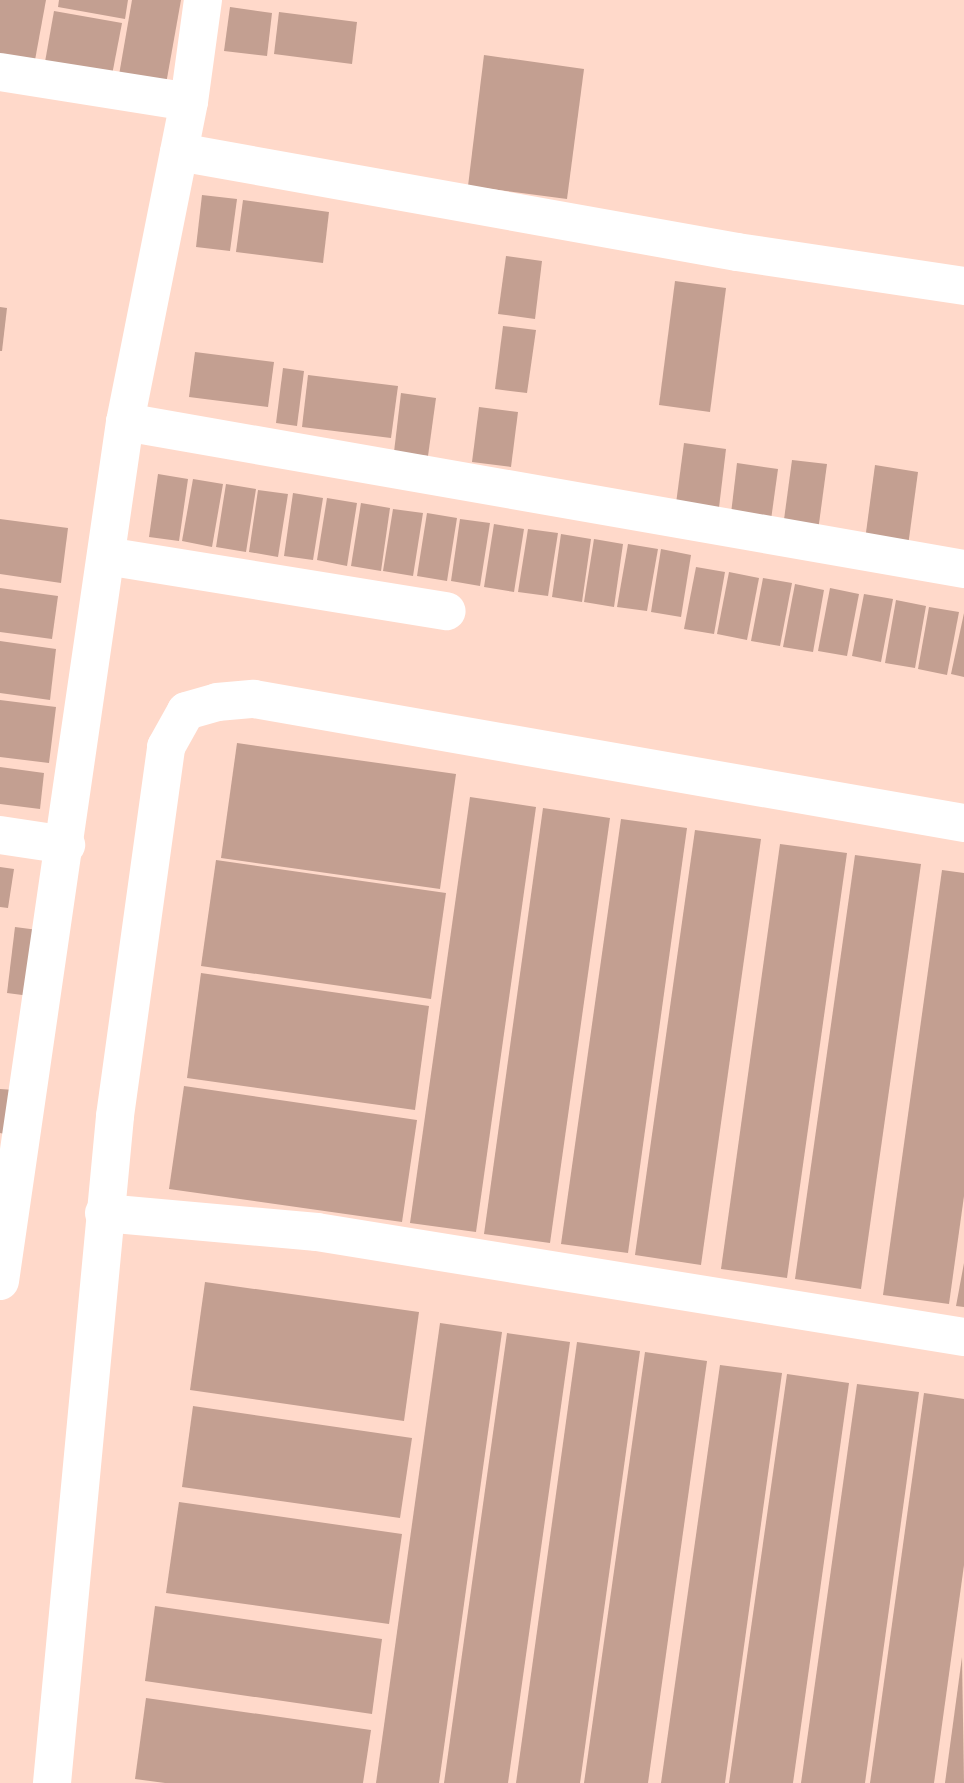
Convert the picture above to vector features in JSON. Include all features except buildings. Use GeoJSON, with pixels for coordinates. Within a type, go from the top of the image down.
{"type":"FeatureCollection","features":[{"type":"Feature","properties":{"kind":"street"},"geometry":{"type":"LineString","coordinates":[[0,1281],[66,845],[125,422],[189,102],[203,0]]}},
{"type":"Feature","properties":{"kind":"street"},"geometry":{"type":"LineString","coordinates":[[0,72],[189,102]]}},
{"type":"Feature","properties":{"kind":"street"},"geometry":{"type":"LineString","coordinates":[[179,152],[724,249],[964,286]]}},
{"type":"Feature","properties":{"kind":"street"},"geometry":{"type":"LineString","coordinates":[[125,422],[964,569]]}},
{"type":"Feature","properties":{"kind":"street"},"geometry":{"type":"LineString","coordinates":[[106,556],[447,611]]}},
{"type":"Feature","properties":{"kind":"street"},"geometry":{"type":"LineString","coordinates":[[52,1783],[104,1213],[166,747],[186,711],[217,702],[254,699],[964,823]]}},
{"type":"Feature","properties":{"kind":"street"},"geometry":{"type":"LineString","coordinates":[[0,835],[66,845]]}},
{"type":"Feature","properties":{"kind":"street"},"geometry":{"type":"LineString","coordinates":[[104,1213],[317,1232],[964,1337]]}}]}
